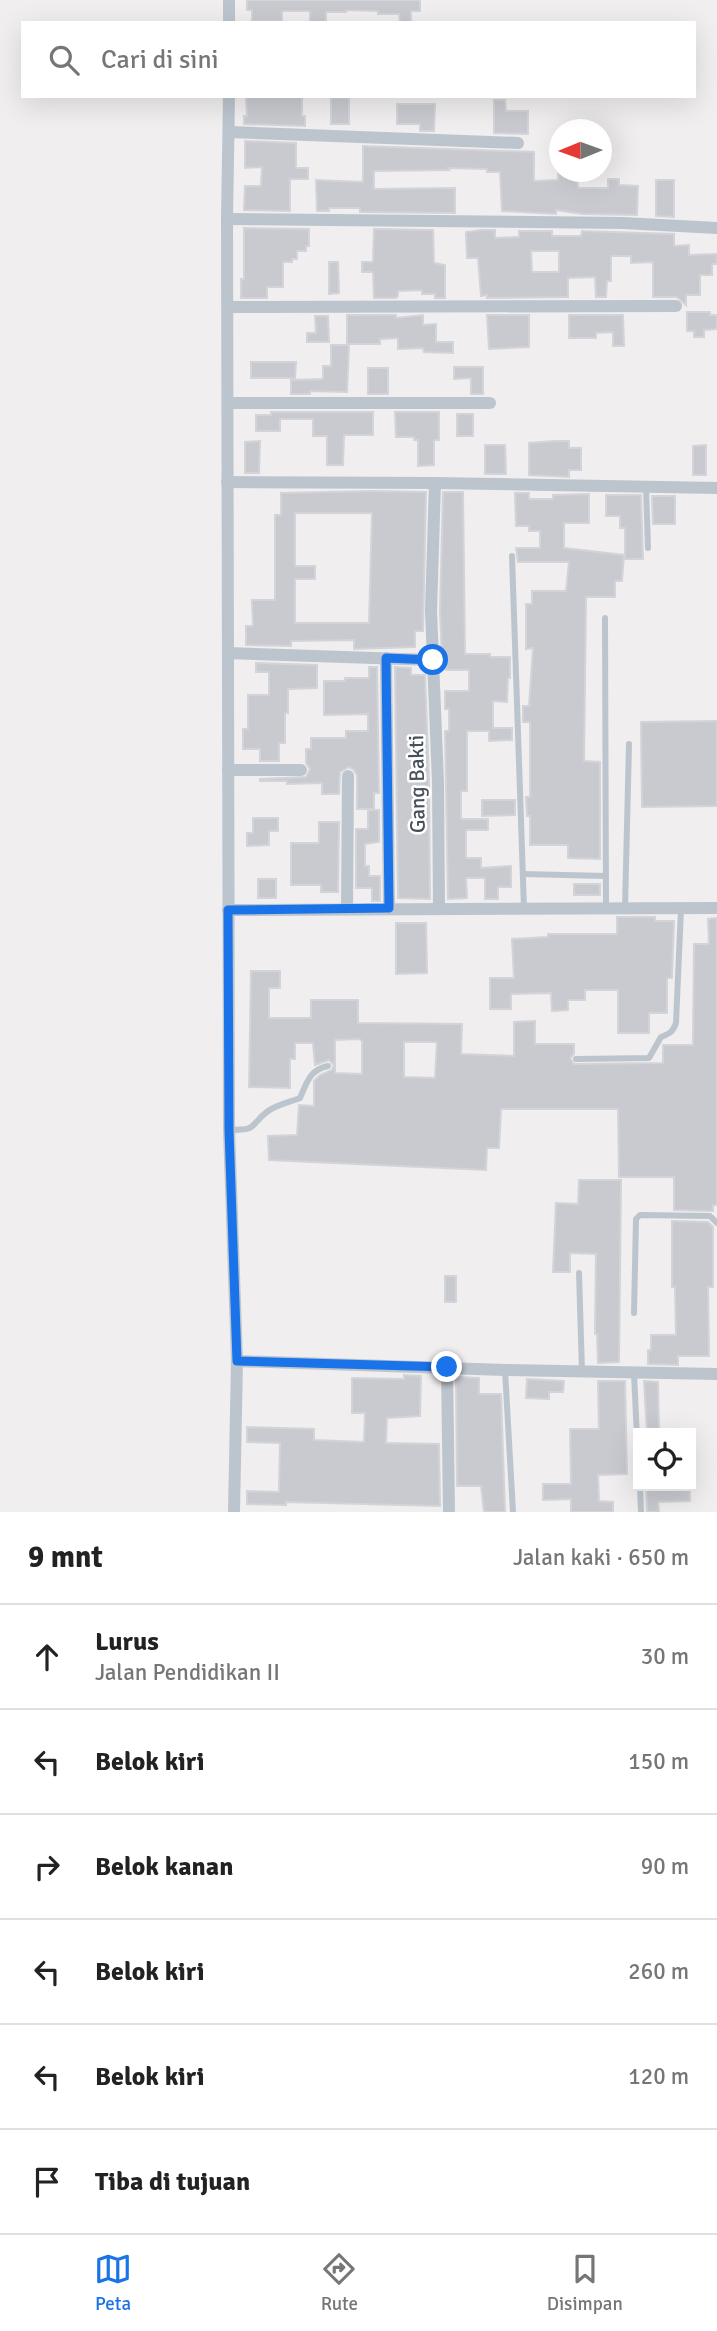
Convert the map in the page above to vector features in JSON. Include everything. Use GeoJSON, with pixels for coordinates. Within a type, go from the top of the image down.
{"type":"FeatureCollection","features":[{"type":"Feature","properties":{"kind":"street"},"geometry":{"type":"LineString","coordinates":[[229,0],[229,21]]}},
{"type":"Feature","properties":{"kind":"street"},"geometry":{"type":"LineString","coordinates":[[229,98],[228,910],[229,1130],[237,1361],[234,1512]]}},
{"type":"Feature","properties":{"kind":"street"},"geometry":{"type":"LineString","coordinates":[[229,132],[518,143]]}},
{"type":"Feature","properties":{"kind":"street"},"geometry":{"type":"LineString","coordinates":[[227,219],[622,223],[715,228]]}},
{"type":"Feature","properties":{"kind":"street"},"geometry":{"type":"LineString","coordinates":[[228,307],[676,306]]}},
{"type":"Feature","properties":{"kind":"street"},"geometry":{"type":"LineString","coordinates":[[228,402],[490,403]]}},
{"type":"Feature","properties":{"kind":"street"},"geometry":{"type":"LineString","coordinates":[[227,482],[717,488]]}},
{"type":"Feature","properties":{"kind":"street","name":"Gang Bakti"},"geometry":{"type":"LineString","coordinates":[[435,483],[431,611],[438,782],[439,908]]}},
{"type":"Feature","properties":{"kind":"street"},"geometry":{"type":"LineString","coordinates":[[228,653],[433,660]]}},
{"type":"Feature","properties":{"kind":"street"},"geometry":{"type":"LineString","coordinates":[[386,658],[389,908]]}},
{"type":"Feature","properties":{"kind":"street"},"geometry":{"type":"LineString","coordinates":[[228,770],[301,770]]}},
{"type":"Feature","properties":{"kind":"street"},"geometry":{"type":"LineString","coordinates":[[347,909],[348,776]]}},
{"type":"Feature","properties":{"kind":"street"},"geometry":{"type":"LineString","coordinates":[[228,910],[717,908]]}},
{"type":"Feature","properties":{"kind":"street"},"geometry":{"type":"LineString","coordinates":[[237,1361],[717,1374]]}},
{"type":"Feature","properties":{"kind":"street"},"geometry":{"type":"LineString","coordinates":[[447,1367],[449,1512]]}},
{"type":"Feature","properties":{"kind":"lane"},"geometry":{"type":"LineString","coordinates":[[646,487],[648,548]]}},
{"type":"Feature","properties":{"kind":"lane"},"geometry":{"type":"LineString","coordinates":[[512,556],[524,909]]}},
{"type":"Feature","properties":{"kind":"lane"},"geometry":{"type":"LineString","coordinates":[[605,618],[606,908]]}},
{"type":"Feature","properties":{"kind":"lane"},"geometry":{"type":"LineString","coordinates":[[625,908],[629,744]]}},
{"type":"Feature","properties":{"kind":"lane"},"geometry":{"type":"LineString","coordinates":[[523,874],[606,876]]}},
{"type":"Feature","properties":{"kind":"lane"},"geometry":{"type":"LineString","coordinates":[[576,1059],[649,1058],[661,1037],[674,1030],[681,909]]}},
{"type":"Feature","properties":{"kind":"lane"},"geometry":{"type":"LineString","coordinates":[[229,1130],[246,1130],[255,1126],[268,1111],[300,1098],[310,1075],[319,1068],[328,1066]]}},
{"type":"Feature","properties":{"kind":"lane"},"geometry":{"type":"LineString","coordinates":[[634,1313],[636,1219],[640,1215],[710,1216],[717,1223]]}},
{"type":"Feature","properties":{"kind":"lane"},"geometry":{"type":"LineString","coordinates":[[579,1273],[582,1371]]}},
{"type":"Feature","properties":{"kind":"lane"},"geometry":{"type":"LineString","coordinates":[[505,1370],[513,1512]]}},
{"type":"Feature","properties":{"kind":"lane"},"geometry":{"type":"LineString","coordinates":[[634,1373],[637,1428]]}},
{"type":"Feature","properties":{"kind":"lane"},"geometry":{"type":"LineString","coordinates":[[640,1491],[641,1512]]}},
{"type":"Feature","properties":{"kind":"building"},"geometry":{"type":"Polygon","coordinates":[[[247,0],[420,0],[420,11],[411,11],[411,21],[400,21],[399,14],[346,10],[326,12],[326,21],[310,21],[310,11],[282,11],[282,21],[252,21],[252,10],[247,10],[247,0]]]}},
{"type":"Feature","properties":{"kind":"building"},"geometry":{"type":"Polygon","coordinates":[[[246,98],[302,98],[305,126],[244,124],[244,116],[247,116],[246,98]]]}},
{"type":"Feature","properties":{"kind":"building"},"geometry":{"type":"Polygon","coordinates":[[[331,98],[349,98],[349,124],[331,124],[331,98]]]}},
{"type":"Feature","properties":{"kind":"building"},"geometry":{"type":"Polygon","coordinates":[[[494,100],[505,100],[506,111],[528,111],[528,134],[494,133],[494,100]]]}},
{"type":"Feature","properties":{"kind":"building"},"geometry":{"type":"Polygon","coordinates":[[[397,104],[435,104],[434,131],[420,131],[420,124],[397,124],[397,104]]]}},
{"type":"Feature","properties":{"kind":"building"},"geometry":{"type":"Polygon","coordinates":[[[245,141],[296,143],[296,168],[308,168],[308,179],[290,179],[290,211],[244,210],[245,186],[261,186],[262,167],[245,168],[245,141]]]}},
{"type":"Feature","properties":{"kind":"building"},"geometry":{"type":"Polygon","coordinates":[[[363,146],[534,152],[534,181],[578,182],[578,188],[608,188],[608,182],[619,179],[619,185],[638,186],[637,215],[582,214],[556,210],[556,214],[502,211],[500,172],[448,168],[449,170],[374,171],[374,189],[455,188],[455,213],[360,212],[360,208],[329,208],[329,211],[317,211],[316,180],[363,182],[363,146]]]}},
{"type":"Feature","properties":{"kind":"building"},"geometry":{"type":"Polygon","coordinates":[[[656,180],[674,180],[674,217],[656,216],[656,180]]]}},
{"type":"Feature","properties":{"kind":"building"},"geometry":{"type":"Polygon","coordinates":[[[244,228],[309,229],[309,246],[306,246],[306,251],[297,251],[297,259],[292,259],[292,262],[283,262],[283,287],[267,287],[267,298],[241,298],[241,279],[244,279],[244,228]]]}},
{"type":"Feature","properties":{"kind":"building"},"geometry":{"type":"Polygon","coordinates":[[[374,229],[433,230],[434,263],[445,265],[445,298],[435,298],[435,294],[422,294],[422,290],[398,291],[396,298],[374,298],[373,272],[362,272],[362,262],[373,262],[374,229]]]}},
{"type":"Feature","properties":{"kind":"building"},"geometry":{"type":"Polygon","coordinates":[[[495,230],[495,238],[519,237],[519,231],[552,231],[552,236],[581,236],[582,231],[674,234],[674,246],[689,245],[689,255],[717,254],[717,264],[712,264],[712,275],[700,275],[700,295],[686,295],[686,305],[677,297],[653,297],[653,262],[631,263],[631,256],[611,256],[611,281],[607,281],[606,297],[596,297],[595,277],[568,278],[568,297],[487,298],[487,295],[481,296],[478,258],[467,258],[466,232],[495,230]],[[531,251],[532,272],[559,272],[559,251],[531,251]]]}},
{"type":"Feature","properties":{"kind":"building"},"geometry":{"type":"Polygon","coordinates":[[[329,262],[338,262],[339,293],[329,294],[329,262]]]}},
{"type":"Feature","properties":{"kind":"building"},"geometry":{"type":"Polygon","coordinates":[[[687,312],[710,312],[710,315],[717,315],[717,329],[704,330],[704,337],[694,337],[694,331],[687,331],[687,312]]]}},
{"type":"Feature","properties":{"kind":"building"},"geometry":{"type":"Polygon","coordinates":[[[347,315],[396,315],[396,318],[423,315],[423,325],[436,324],[436,342],[453,342],[453,353],[424,352],[423,348],[398,349],[398,338],[380,339],[380,344],[347,344],[347,315]]]}},
{"type":"Feature","properties":{"kind":"building"},"geometry":{"type":"Polygon","coordinates":[[[487,315],[529,315],[529,347],[489,349],[487,315]]]}},
{"type":"Feature","properties":{"kind":"building"},"geometry":{"type":"Polygon","coordinates":[[[569,315],[623,315],[624,346],[613,346],[613,332],[596,333],[596,338],[569,338],[569,315]]]}},
{"type":"Feature","properties":{"kind":"building"},"geometry":{"type":"Polygon","coordinates":[[[315,316],[328,316],[329,342],[307,342],[307,333],[316,333],[315,316]]]}},
{"type":"Feature","properties":{"kind":"building"},"geometry":{"type":"Polygon","coordinates":[[[331,345],[349,345],[347,392],[310,391],[310,394],[291,394],[291,380],[323,379],[323,366],[331,366],[331,345]]]}},
{"type":"Feature","properties":{"kind":"building"},"geometry":{"type":"Polygon","coordinates":[[[251,362],[296,362],[295,378],[251,378],[251,362]]]}},
{"type":"Feature","properties":{"kind":"building"},"geometry":{"type":"Polygon","coordinates":[[[454,367],[483,367],[483,394],[471,394],[471,378],[454,379],[454,367]]]}},
{"type":"Feature","properties":{"kind":"building"},"geometry":{"type":"Polygon","coordinates":[[[368,368],[388,368],[388,394],[368,394],[368,368]]]}},
{"type":"Feature","properties":{"kind":"building"},"geometry":{"type":"Polygon","coordinates":[[[271,412],[373,412],[373,435],[344,435],[343,465],[327,465],[327,436],[313,436],[313,419],[280,419],[280,431],[256,431],[256,415],[271,415],[271,412]]]}},
{"type":"Feature","properties":{"kind":"building"},"geometry":{"type":"Polygon","coordinates":[[[395,412],[439,412],[439,440],[434,440],[434,465],[418,466],[418,440],[414,440],[414,437],[396,437],[395,412]]]}},
{"type":"Feature","properties":{"kind":"building"},"geometry":{"type":"Polygon","coordinates":[[[457,414],[473,414],[473,436],[457,436],[457,414]]]}},
{"type":"Feature","properties":{"kind":"building"},"geometry":{"type":"Polygon","coordinates":[[[260,441],[259,473],[245,473],[245,442],[260,441]]]}},
{"type":"Feature","properties":{"kind":"building"},"geometry":{"type":"Polygon","coordinates":[[[569,441],[569,448],[581,448],[581,470],[569,470],[569,477],[529,475],[529,443],[569,441]]]}},
{"type":"Feature","properties":{"kind":"building"},"geometry":{"type":"Polygon","coordinates":[[[485,445],[505,445],[506,474],[485,474],[485,445]]]}},
{"type":"Feature","properties":{"kind":"building"},"geometry":{"type":"Polygon","coordinates":[[[706,445],[706,475],[693,475],[693,446],[706,445]]]}},
{"type":"Feature","properties":{"kind":"building"},"geometry":{"type":"Polygon","coordinates":[[[426,492],[423,631],[415,631],[415,647],[354,649],[354,640],[291,641],[291,646],[246,645],[246,626],[253,626],[252,600],[275,600],[275,515],[281,515],[281,493],[426,492]],[[295,513],[295,566],[315,566],[315,579],[295,579],[295,623],[369,623],[372,513],[295,513]]]}},
{"type":"Feature","properties":{"kind":"building"},"geometry":{"type":"Polygon","coordinates":[[[443,492],[463,492],[465,654],[510,657],[507,702],[493,701],[493,728],[512,728],[512,740],[489,741],[489,731],[467,731],[467,791],[461,791],[461,819],[488,819],[488,830],[466,830],[466,858],[481,858],[481,868],[511,866],[511,887],[498,887],[498,899],[485,899],[485,878],[466,878],[467,898],[448,899],[445,731],[449,731],[449,709],[445,709],[445,691],[469,691],[469,670],[446,670],[446,659],[442,659],[440,611],[443,492]]]}},
{"type":"Feature","properties":{"kind":"building"},"geometry":{"type":"Polygon","coordinates":[[[515,493],[529,493],[529,499],[589,494],[589,523],[564,523],[564,548],[624,555],[622,581],[615,581],[615,597],[586,597],[584,761],[600,762],[600,859],[568,858],[568,845],[530,845],[530,816],[527,816],[526,797],[530,797],[530,722],[523,722],[523,706],[529,706],[533,648],[526,649],[526,604],[532,604],[532,591],[566,591],[569,562],[518,562],[516,548],[540,548],[540,531],[529,531],[529,526],[516,526],[515,493]]]}},
{"type":"Feature","properties":{"kind":"building"},"geometry":{"type":"Polygon","coordinates":[[[606,495],[641,495],[643,559],[625,559],[625,528],[620,528],[620,516],[606,516],[606,495]]]}},
{"type":"Feature","properties":{"kind":"building"},"geometry":{"type":"Polygon","coordinates":[[[652,496],[675,496],[675,524],[653,524],[652,496]]]}},
{"type":"Feature","properties":{"kind":"building"},"geometry":{"type":"Polygon","coordinates":[[[256,663],[317,665],[317,688],[288,689],[285,743],[279,743],[279,761],[260,761],[260,749],[243,749],[243,729],[248,729],[248,695],[269,695],[269,672],[256,672],[256,663]]]}},
{"type":"Feature","properties":{"kind":"building"},"geometry":{"type":"Polygon","coordinates":[[[369,667],[377,667],[379,793],[374,793],[374,809],[357,809],[357,775],[349,767],[340,772],[339,794],[322,794],[322,783],[287,784],[287,781],[260,781],[306,777],[310,769],[306,763],[306,749],[311,749],[311,738],[346,738],[346,731],[368,731],[368,714],[324,715],[324,681],[369,678],[369,667]]]}},
{"type":"Feature","properties":{"kind":"building"},"geometry":{"type":"Polygon","coordinates":[[[395,667],[411,668],[411,675],[425,675],[430,899],[398,898],[395,667]]]}},
{"type":"Feature","properties":{"kind":"building"},"geometry":{"type":"Polygon","coordinates":[[[717,721],[717,806],[642,807],[641,722],[717,721]]]}},
{"type":"Feature","properties":{"kind":"building"},"geometry":{"type":"Polygon","coordinates":[[[482,800],[515,800],[515,815],[482,816],[482,800]]]}},
{"type":"Feature","properties":{"kind":"building"},"geometry":{"type":"Polygon","coordinates":[[[368,810],[379,810],[379,842],[365,844],[365,866],[369,866],[369,876],[380,876],[380,901],[372,901],[372,888],[356,888],[356,829],[368,829],[368,810]]]}},
{"type":"Feature","properties":{"kind":"building"},"geometry":{"type":"Polygon","coordinates":[[[253,818],[278,818],[278,831],[269,831],[269,845],[247,846],[247,833],[253,833],[253,818]]]}},
{"type":"Feature","properties":{"kind":"building"},"geometry":{"type":"Polygon","coordinates":[[[319,822],[339,822],[338,892],[321,892],[321,885],[291,885],[291,843],[319,843],[319,822]]]}},
{"type":"Feature","properties":{"kind":"building"},"geometry":{"type":"Polygon","coordinates":[[[258,879],[276,879],[276,898],[258,898],[258,879]]]}},
{"type":"Feature","properties":{"kind":"building"},"geometry":{"type":"Polygon","coordinates":[[[574,884],[600,884],[600,895],[574,895],[574,884]]]}},
{"type":"Feature","properties":{"kind":"building"},"geometry":{"type":"Polygon","coordinates":[[[617,917],[655,917],[655,921],[674,921],[672,978],[667,978],[667,1013],[649,1013],[649,1033],[618,1033],[618,990],[585,990],[585,1000],[568,1000],[568,1010],[552,1011],[551,993],[511,994],[511,1009],[490,1009],[490,978],[514,978],[512,939],[548,937],[548,934],[617,934],[617,917]]]}},
{"type":"Feature","properties":{"kind":"building"},"geometry":{"type":"Polygon","coordinates":[[[717,918],[717,1205],[713,1205],[713,1211],[674,1210],[674,1177],[619,1177],[618,1109],[501,1109],[499,1148],[487,1148],[486,1170],[269,1160],[268,1136],[297,1135],[299,1105],[314,1106],[314,1081],[332,1070],[334,1065],[329,1060],[315,1065],[313,1043],[295,1043],[295,1059],[290,1059],[290,1088],[249,1087],[251,971],[280,971],[280,988],[269,988],[269,1018],[311,1018],[311,1000],[358,1000],[358,1023],[462,1024],[461,1054],[514,1056],[514,1022],[535,1021],[535,1044],[574,1044],[574,1054],[570,1058],[574,1064],[663,1063],[663,1045],[693,1045],[694,944],[709,944],[708,919],[717,918]],[[335,1040],[335,1073],[362,1074],[362,1041],[335,1040]],[[404,1042],[404,1077],[435,1078],[437,1042],[404,1042]]]}},
{"type":"Feature","properties":{"kind":"building"},"geometry":{"type":"Polygon","coordinates":[[[396,923],[426,923],[427,973],[396,974],[396,923]]]}},
{"type":"Feature","properties":{"kind":"building"},"geometry":{"type":"Polygon","coordinates":[[[579,1180],[621,1180],[619,1362],[598,1363],[595,1334],[596,1254],[570,1253],[570,1272],[553,1272],[556,1203],[578,1204],[579,1180]]]}},
{"type":"Feature","properties":{"kind":"building"},"geometry":{"type":"Polygon","coordinates":[[[672,1221],[708,1222],[713,1227],[713,1287],[708,1287],[709,1356],[678,1356],[678,1365],[648,1364],[651,1335],[676,1335],[675,1287],[672,1287],[672,1221]]]}},
{"type":"Feature","properties":{"kind":"building"},"geometry":{"type":"Polygon","coordinates":[[[445,1276],[456,1276],[456,1302],[445,1302],[445,1276]]]}},
{"type":"Feature","properties":{"kind":"building"},"geometry":{"type":"Polygon","coordinates":[[[404,1375],[421,1376],[420,1416],[387,1418],[386,1443],[439,1444],[440,1506],[286,1502],[286,1505],[247,1504],[247,1491],[279,1492],[280,1443],[247,1442],[247,1427],[314,1429],[314,1440],[364,1442],[365,1413],[352,1413],[352,1378],[404,1379],[404,1375]]]}},
{"type":"Feature","properties":{"kind":"building"},"geometry":{"type":"Polygon","coordinates":[[[456,1377],[479,1378],[479,1394],[501,1394],[505,1512],[484,1512],[481,1486],[457,1486],[456,1377]]]}},
{"type":"Feature","properties":{"kind":"building"},"geometry":{"type":"Polygon","coordinates":[[[527,1379],[564,1381],[563,1392],[549,1392],[549,1399],[526,1398],[527,1379]]]}},
{"type":"Feature","properties":{"kind":"building"},"geometry":{"type":"Polygon","coordinates":[[[598,1381],[625,1381],[627,1474],[598,1475],[599,1501],[613,1502],[613,1512],[571,1512],[571,1499],[543,1500],[543,1484],[571,1484],[570,1429],[599,1429],[598,1381]]]}},
{"type":"Feature","properties":{"kind":"building"},"geometry":{"type":"Polygon","coordinates":[[[644,1381],[658,1382],[659,1428],[647,1428],[644,1381]]]}},
{"type":"Feature","properties":{"kind":"building"},"geometry":{"type":"Polygon","coordinates":[[[646,1491],[690,1491],[690,1501],[658,1502],[659,1512],[647,1512],[646,1491]]]}},
{"type":"Feature","properties":{"kind":"route"},"geometry":{"type":"LineString","coordinates":[[433,660],[386,658],[389,908],[228,910],[229,1130],[237,1361],[447,1367]]}}]}
